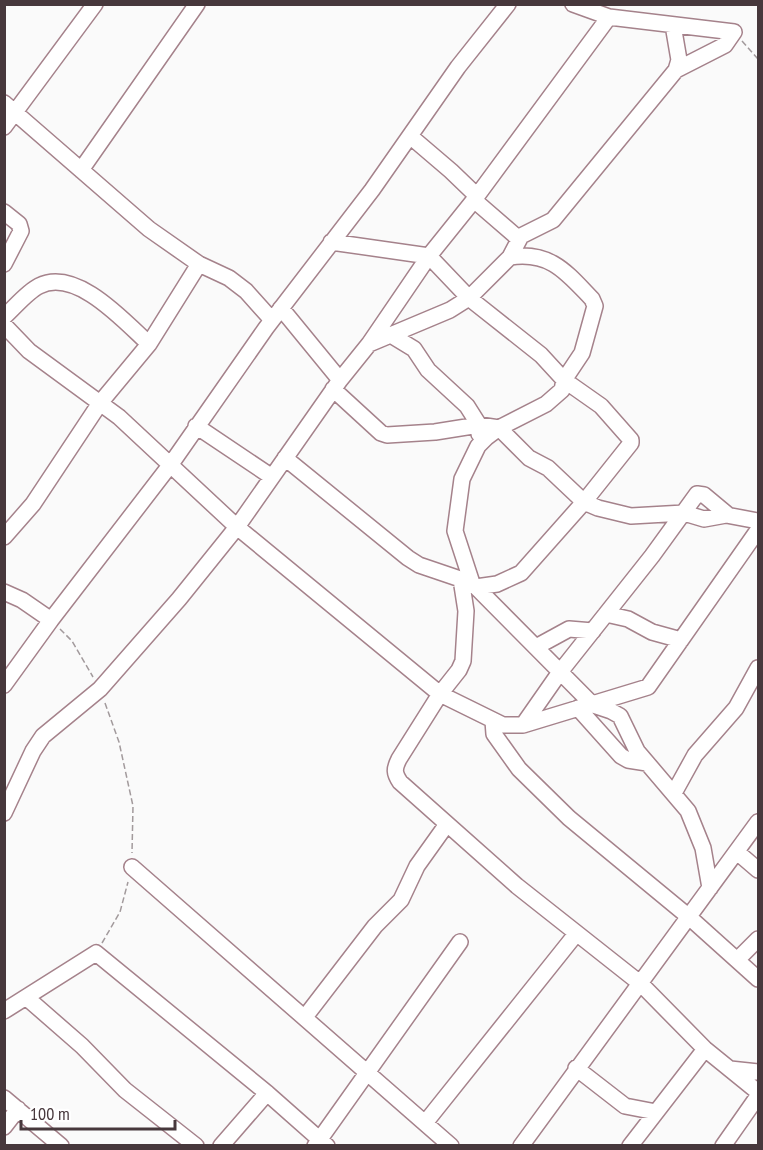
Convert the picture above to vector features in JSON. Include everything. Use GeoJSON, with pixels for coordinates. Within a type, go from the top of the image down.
{"type":"FeatureCollection","features":[{"type":"Feature","properties":{"kind":"street"},"geometry":{"type":"LineString","coordinates":[[4,127],[10,108],[95,4]]}},
{"type":"Feature","properties":{"kind":"street"},"geometry":{"type":"LineString","coordinates":[[81,170],[197,4]]}},
{"type":"Feature","properties":{"kind":"street"},"geometry":{"type":"LineString","coordinates":[[4,685],[171,464],[277,314],[410,136],[458,67],[508,4]]}},
{"type":"Feature","properties":{"kind":"street"},"geometry":{"type":"LineString","coordinates":[[369,344],[450,310],[469,298],[510,257],[524,234],[553,220],[676,70],[725,45],[734,32],[609,17],[573,4]]}},
{"type":"Feature","properties":{"kind":"street"},"geometry":{"type":"LineString","coordinates":[[4,813],[42,736],[100,689],[179,599],[237,526],[336,384],[369,344],[429,256],[475,198],[609,17]]}},
{"type":"Feature","properties":{"kind":"street"},"geometry":{"type":"LineString","coordinates":[[673,25],[678,60],[676,70]]}},
{"type":"Feature","properties":{"kind":"street"},"geometry":{"type":"LineString","coordinates":[[10,108],[149,229],[199,264],[229,278],[277,314],[381,433],[387,435],[435,432],[479,425],[499,428],[525,455],[552,472],[584,502],[614,513],[631,516],[684,513],[706,519],[728,515],[759,521]]}},
{"type":"Feature","properties":{"kind":"street"},"geometry":{"type":"LineString","coordinates":[[410,136],[451,171],[475,198],[519,239]]}},
{"type":"Feature","properties":{"kind":"street"},"geometry":{"type":"LineString","coordinates":[[4,212],[19,224],[21,231],[4,264]]}},
{"type":"Feature","properties":{"kind":"street"},"geometry":{"type":"LineString","coordinates":[[285,458],[418,565],[469,583],[497,584],[521,573],[584,502],[631,441],[601,406],[564,380],[532,347],[469,298],[429,256],[331,242]]}},
{"type":"Feature","properties":{"kind":"street"},"geometry":{"type":"LineString","coordinates":[[478,446],[499,428],[546,404],[562,390],[564,380],[582,353],[593,315],[594,302],[561,267],[532,255],[510,257]]}},
{"type":"Feature","properties":{"kind":"street"},"geometry":{"type":"LineString","coordinates":[[4,537],[33,504],[100,403],[149,344],[199,264]]}},
{"type":"Feature","properties":{"kind":"street"},"geometry":{"type":"LineString","coordinates":[[4,317],[37,287],[47,283],[78,285],[149,344]]}},
{"type":"Feature","properties":{"kind":"street"},"geometry":{"type":"LineString","coordinates":[[4,325],[28,351],[100,403],[171,464],[237,526],[440,694],[493,721],[511,726],[523,725],[648,687],[759,530]]}},
{"type":"Feature","properties":{"kind":"street"},"geometry":{"type":"LineString","coordinates":[[391,334],[414,349],[428,370],[467,405],[479,425],[478,446],[459,486],[459,510],[455,526],[469,583],[463,662],[399,759],[395,767],[395,774],[400,782],[447,824],[576,934],[641,984],[705,1049],[759,1094],[723,1146]]}},
{"type":"Feature","properties":{"kind":"street"},"geometry":{"type":"LineString","coordinates":[[196,426],[272,477]]}},
{"type":"Feature","properties":{"kind":"street"},"geometry":{"type":"LineString","coordinates":[[523,725],[560,672],[692,500],[700,494],[728,515]]}},
{"type":"Feature","properties":{"kind":"street"},"geometry":{"type":"LineString","coordinates":[[469,583],[560,672],[621,756],[647,764]]}},
{"type":"Feature","properties":{"kind":"street"},"geometry":{"type":"LineString","coordinates":[[4,591],[51,620]]}},
{"type":"Feature","properties":{"kind":"street"},"geometry":{"type":"LineString","coordinates":[[606,614],[627,620],[652,632],[681,640]]}},
{"type":"Feature","properties":{"kind":"street"},"geometry":{"type":"LineString","coordinates":[[536,647],[568,629],[593,631]]}},
{"type":"Feature","properties":{"kind":"street"},"geometry":{"type":"LineString","coordinates":[[674,793],[695,755],[736,708],[759,668]]}},
{"type":"Feature","properties":{"kind":"street"},"geometry":{"type":"LineString","coordinates":[[586,707],[616,713],[620,716],[633,743],[647,764],[688,811],[703,848],[710,888]]}},
{"type":"Feature","properties":{"kind":"street"},"geometry":{"type":"LineString","coordinates":[[493,721],[494,734],[519,769],[569,818],[689,917],[759,979]]}},
{"type":"Feature","properties":{"kind":"street"},"geometry":{"type":"LineString","coordinates":[[520,1146],[759,822]]}},
{"type":"Feature","properties":{"kind":"street"},"geometry":{"type":"LineString","coordinates":[[304,1017],[375,926],[401,900],[417,866],[447,824]]}},
{"type":"Feature","properties":{"kind":"street"},"geometry":{"type":"LineString","coordinates":[[737,852],[759,870]]}},
{"type":"Feature","properties":{"kind":"street"},"geometry":{"type":"LineString","coordinates":[[132,867],[451,1146]]}},
{"type":"Feature","properties":{"kind":"street"},"geometry":{"type":"LineString","coordinates":[[425,1123],[576,934]]}},
{"type":"Feature","properties":{"kind":"street"},"geometry":{"type":"LineString","coordinates":[[738,959],[759,939]]}},
{"type":"Feature","properties":{"kind":"street"},"geometry":{"type":"LineString","coordinates":[[4,1011],[96,953],[267,1092],[320,1143],[460,942]]}},
{"type":"Feature","properties":{"kind":"street"},"geometry":{"type":"LineString","coordinates":[[27,998],[82,1046],[125,1090],[195,1146]]}},
{"type":"Feature","properties":{"kind":"street"},"geometry":{"type":"LineString","coordinates":[[630,1146],[705,1049]]}},
{"type":"Feature","properties":{"kind":"street"},"geometry":{"type":"LineString","coordinates":[[576,1068],[625,1106],[656,1112]]}},
{"type":"Feature","properties":{"kind":"street"},"geometry":{"type":"LineString","coordinates":[[730,1069],[759,1072]]}},
{"type":"Feature","properties":{"kind":"street"},"geometry":{"type":"LineString","coordinates":[[221,1146],[267,1092]]}},
{"type":"Feature","properties":{"kind":"street"},"geometry":{"type":"LineString","coordinates":[[4,1098],[61,1146]]}},
{"type":"Feature","properties":{"kind":"street"},"geometry":{"type":"LineString","coordinates":[[4,1127],[18,1109]]}},
{"type":"Feature","properties":{"kind":"path"},"geometry":{"type":"LineString","coordinates":[[734,32],[759,59]]}},
{"type":"Feature","properties":{"kind":"path"},"geometry":{"type":"LineString","coordinates":[[51,620],[72,641],[100,689],[119,742],[133,806],[132,867],[120,912],[96,953]]}}]}
